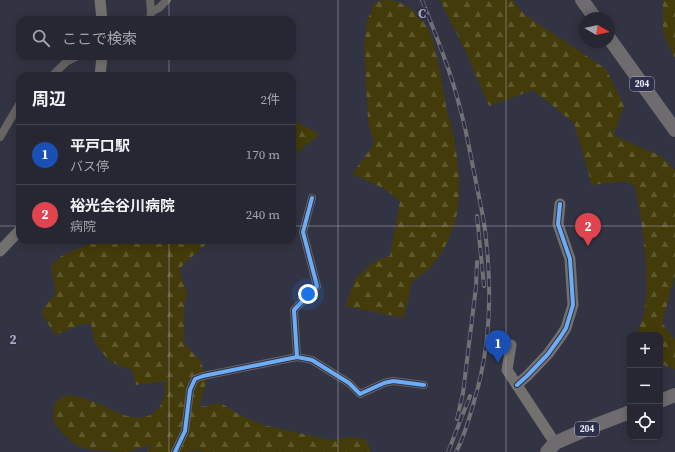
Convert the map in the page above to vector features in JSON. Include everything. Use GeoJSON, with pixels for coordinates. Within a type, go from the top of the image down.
{"type":"FeatureCollection","features":[{"type":"Feature","properties":{"kind":"highway"},"geometry":{"type":"LineString","coordinates":[[582,0],[591,12]]}},
{"type":"Feature","properties":{"kind":"highway","name":"204"},"geometry":{"type":"LineString","coordinates":[[615,46],[675,130]]}},
{"type":"Feature","properties":{"kind":"highway"},"geometry":{"type":"LineString","coordinates":[[663,400],[675,395]]}},
{"type":"Feature","properties":{"kind":"highway","name":"204"},"geometry":{"type":"LineString","coordinates":[[551,448],[596,425],[627,413]]}},
{"type":"Feature","properties":{"kind":"street"},"geometry":{"type":"LineString","coordinates":[[100,0],[102,16]]}},
{"type":"Feature","properties":{"kind":"street"},"geometry":{"type":"LineString","coordinates":[[150,0],[151,16]]}},
{"type":"Feature","properties":{"kind":"street"},"geometry":{"type":"LineString","coordinates":[[151,16],[167,0]]}},
{"type":"Feature","properties":{"kind":"street"},"geometry":{"type":"LineString","coordinates":[[56,72],[70,60]]}},
{"type":"Feature","properties":{"kind":"street"},"geometry":{"type":"LineString","coordinates":[[100,72],[102,60]]}},
{"type":"Feature","properties":{"kind":"street"},"geometry":{"type":"LineString","coordinates":[[0,137],[16,110]]}},
{"type":"Feature","properties":{"kind":"street"},"geometry":{"type":"LineString","coordinates":[[297,358],[294,310],[317,286],[303,232],[312,198]]}},
{"type":"Feature","properties":{"kind":"street"},"geometry":{"type":"LineString","coordinates":[[516,385],[548,354],[561,336],[566,328],[573,305],[570,259],[558,224],[560,204]]}},
{"type":"Feature","properties":{"kind":"street"},"geometry":{"type":"LineString","coordinates":[[0,251],[16,234]]}},
{"type":"Feature","properties":{"kind":"street"},"geometry":{"type":"LineString","coordinates":[[511,345],[507,370],[551,448]]}},
{"type":"Feature","properties":{"kind":"street"},"geometry":{"type":"LineString","coordinates":[[175,452],[185,431],[190,390],[195,379],[203,376],[297,358],[312,360],[349,383],[360,394],[384,383],[393,381],[424,385]]}},
{"type":"Feature","properties":{"kind":"green space"},"geometry":{"type":"Polygon","coordinates":[[[385,0],[398,2],[410,8],[425,23],[432,38],[453,133],[459,176],[458,208],[450,237],[435,262],[420,276],[412,281],[404,318],[345,306],[356,278],[375,261],[390,256],[400,201],[385,189],[352,174],[374,144],[368,121],[364,47],[367,21],[375,2],[385,0]]]}},
{"type":"Feature","properties":{"kind":"green space"},"geometry":{"type":"Polygon","coordinates":[[[440,0],[513,0],[524,14],[606,69],[624,106],[613,135],[661,156],[675,169],[675,276],[662,323],[675,340],[675,369],[663,365],[663,332],[637,332],[642,322],[647,285],[644,241],[635,186],[624,181],[592,185],[574,123],[533,90],[489,106],[465,50],[440,0]]]}},
{"type":"Feature","properties":{"kind":"green space"},"geometry":{"type":"Polygon","coordinates":[[[663,0],[675,0],[675,59],[663,33],[663,0]]]}},
{"type":"Feature","properties":{"kind":"green space"},"geometry":{"type":"Polygon","coordinates":[[[296,122],[320,134],[296,154],[296,122]]]}},
{"type":"Feature","properties":{"kind":"green space"},"geometry":{"type":"Polygon","coordinates":[[[89,244],[206,244],[179,270],[187,293],[184,307],[184,343],[201,362],[207,379],[199,407],[221,403],[238,414],[263,425],[331,440],[351,437],[365,439],[370,448],[370,452],[206,452],[196,450],[184,452],[147,452],[152,445],[125,452],[94,450],[77,446],[61,432],[54,423],[54,406],[61,398],[78,396],[124,415],[143,417],[156,412],[160,406],[165,391],[165,381],[136,385],[132,370],[109,361],[95,343],[91,324],[82,324],[55,335],[41,312],[56,293],[51,267],[61,256],[89,244]]]}},
{"type":"Feature","properties":{"kind":"railway"},"geometry":{"type":"LineString","coordinates":[[422,0],[448,67],[469,145],[485,230],[489,272],[489,315],[484,357],[469,419],[456,452]]}},
{"type":"Feature","properties":{"kind":"railway"},"geometry":{"type":"LineString","coordinates":[[477,216],[484,286]]}},
{"type":"Feature","properties":{"kind":"railway"},"geometry":{"type":"LineString","coordinates":[[457,419],[463,393],[476,287],[477,262]]}},
{"type":"Feature","properties":{"kind":"railway"},"geometry":{"type":"LineString","coordinates":[[448,452],[470,396]]}},
{"type":"Feature","properties":{"kind":"cycle path"},"geometry":{"type":"LineString","coordinates":[[297,357],[294,310],[317,286],[303,232],[312,198]]}},
{"type":"Feature","properties":{"kind":"cycle path"},"geometry":{"type":"LineString","coordinates":[[517,385],[548,354],[561,336],[566,328],[573,305],[570,259],[558,224],[560,204]]}},
{"type":"Feature","properties":{"kind":"cycle path"},"geometry":{"type":"LineString","coordinates":[[175,452],[185,431],[190,390],[195,379],[203,376],[297,357],[312,360],[349,383],[360,394],[384,383],[393,381],[424,385]]}},
{"type":"Feature","properties":{"kind":"place","name":"裕光会谷川病院"},"geometry":{"type":"Point","coordinates":[588,246]}},
{"type":"Feature","properties":{"kind":"place","name":"平戸口駅"},"geometry":{"type":"Point","coordinates":[498,363]}}]}
